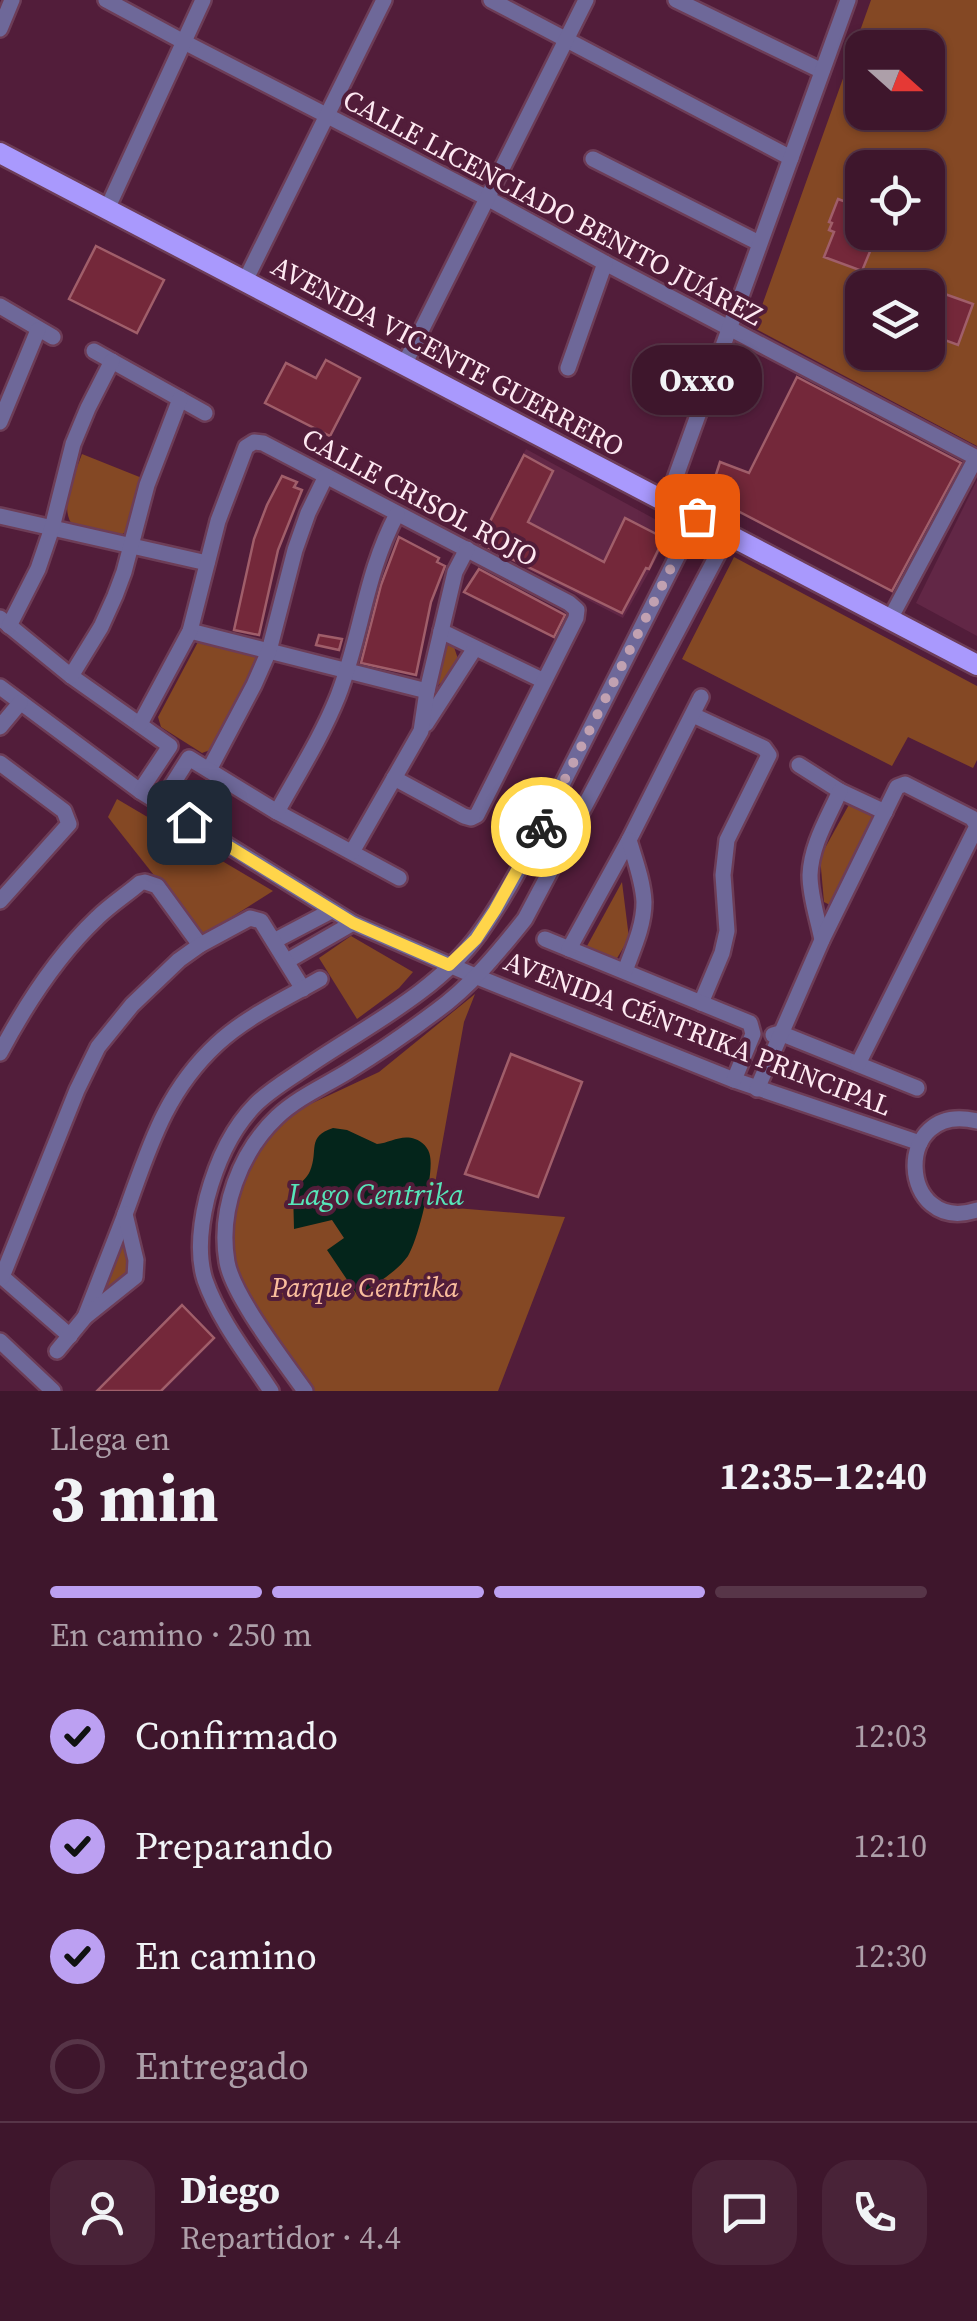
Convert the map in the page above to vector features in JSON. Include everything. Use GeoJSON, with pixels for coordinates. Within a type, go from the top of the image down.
{"type":"FeatureCollection","features":[{"type":"Feature","properties":{"kind":"main road","name":"AVENIDA VICENTE GUERRERO"},"geometry":{"type":"LineString","coordinates":[[0,154],[977,665]]}},
{"type":"Feature","properties":{"kind":"street"},"geometry":{"type":"LineString","coordinates":[[0,28],[12,0]]}},
{"type":"Feature","properties":{"kind":"street","name":"CALLE LICENCIADO BENITO JUÁREZ"},"geometry":{"type":"LineString","coordinates":[[106,0],[977,458]]}},
{"type":"Feature","properties":{"kind":"street"},"geometry":{"type":"LineString","coordinates":[[107,209],[204,0]]}},
{"type":"Feature","properties":{"kind":"street"},"geometry":{"type":"LineString","coordinates":[[246,282],[384,0]]}},
{"type":"Feature","properties":{"kind":"street"},"geometry":{"type":"LineString","coordinates":[[492,0],[790,158]]}},
{"type":"Feature","properties":{"kind":"street"},"geometry":{"type":"LineString","coordinates":[[404,365],[586,0]]}},
{"type":"Feature","properties":{"kind":"street"},"geometry":{"type":"LineString","coordinates":[[676,0],[822,71]]}},
{"type":"Feature","properties":{"kind":"street"},"geometry":{"type":"LineString","coordinates":[[667,502],[848,0]]}},
{"type":"Feature","properties":{"kind":"street"},"geometry":{"type":"LineString","coordinates":[[593,159],[759,243]]}},
{"type":"Feature","properties":{"kind":"street"},"geometry":{"type":"LineString","coordinates":[[568,368],[605,263]]}},
{"type":"Feature","properties":{"kind":"street"},"geometry":{"type":"LineString","coordinates":[[0,306],[45,334],[0,422]]}},
{"type":"Feature","properties":{"kind":"street"},"geometry":{"type":"LineString","coordinates":[[94,351],[205,412]]}},
{"type":"Feature","properties":{"kind":"street"},"geometry":{"type":"LineString","coordinates":[[112,361],[73,444],[38,570],[4,622],[71,676],[170,746],[140,791]]}},
{"type":"Feature","properties":{"kind":"street"},"geometry":{"type":"LineString","coordinates":[[71,676],[116,596],[146,485],[180,400]]}},
{"type":"Feature","properties":{"kind":"street","name":"CALLE CRISOL ROJO"},"geometry":{"type":"LineString","coordinates":[[207,563],[246,447],[254,442],[263,443],[569,603],[578,614],[544,680]]}},
{"type":"Feature","properties":{"kind":"street"},"geometry":{"type":"LineString","coordinates":[[890,619],[977,458]]}},
{"type":"Feature","properties":{"kind":"street"},"geometry":{"type":"LineString","coordinates":[[210,770],[269,651],[295,550],[326,476]]}},
{"type":"Feature","properties":{"kind":"street"},"geometry":{"type":"LineString","coordinates":[[277,812],[321,731],[346,670],[382,543],[397,514]]}},
{"type":"Feature","properties":{"kind":"street"},"geometry":{"type":"LineString","coordinates":[[0,516],[207,563],[190,631],[140,724]]}},
{"type":"Feature","properties":{"kind":"street"},"geometry":{"type":"LineString","coordinates":[[271,1391],[218,1310],[204,1276],[200,1244],[204,1212],[224,1151],[256,1105],[417,994],[476,939],[530,848],[697,516]]}},
{"type":"Feature","properties":{"kind":"street"},"geometry":{"type":"LineString","coordinates":[[302,1390],[235,1285],[227,1264],[230,1196],[242,1167],[257,1140],[286,1109],[439,1010],[499,952],[524,919],[728,533]]}},
{"type":"Feature","properties":{"kind":"street"},"geometry":{"type":"LineString","coordinates":[[421,731],[455,572],[466,550]]}},
{"type":"Feature","properties":{"kind":"street"},"geometry":{"type":"LineString","coordinates":[[190,631],[428,690]]}},
{"type":"Feature","properties":{"kind":"street"},"geometry":{"type":"LineString","coordinates":[[394,778],[464,816],[477,815],[544,680],[441,631]]}},
{"type":"Feature","properties":{"kind":"street"},"geometry":{"type":"LineString","coordinates":[[352,852],[421,731],[475,648]]}},
{"type":"Feature","properties":{"kind":"street","name":"AVENIDA CÉNTRIKA PRINCIPAL"},"geometry":{"type":"LineString","coordinates":[[1,691],[140,791],[353,923],[754,1088],[920,1142]]}},
{"type":"Feature","properties":{"kind":"street"},"geometry":{"type":"LineString","coordinates":[[606,697],[634,711]]}},
{"type":"Feature","properties":{"kind":"street"},"geometry":{"type":"LineString","coordinates":[[569,949],[701,698]]}},
{"type":"Feature","properties":{"kind":"street"},"geometry":{"type":"LineString","coordinates":[[0,727],[20,703]]}},
{"type":"Feature","properties":{"kind":"street"},"geometry":{"type":"LineString","coordinates":[[693,715],[764,748],[769,755],[726,840],[722,875],[727,931],[701,1003]]}},
{"type":"Feature","properties":{"kind":"street"},"geometry":{"type":"LineString","coordinates":[[160,804],[189,758],[277,812],[399,878]]}},
{"type":"Feature","properties":{"kind":"street"},"geometry":{"type":"LineString","coordinates":[[799,765],[840,791],[885,812]]}},
{"type":"Feature","properties":{"kind":"street"},"geometry":{"type":"LineString","coordinates":[[0,901],[68,827],[64,811],[4,772]]}},
{"type":"Feature","properties":{"kind":"street"},"geometry":{"type":"LineString","coordinates":[[754,1088],[897,788],[906,784],[972,818],[977,826],[858,1064]]}},
{"type":"Feature","properties":{"kind":"street"},"geometry":{"type":"LineString","coordinates":[[822,940],[811,889],[812,858],[840,791]]}},
{"type":"Feature","properties":{"kind":"street"},"geometry":{"type":"LineString","coordinates":[[625,971],[639,932],[644,902],[629,840]]}},
{"type":"Feature","properties":{"kind":"street"},"geometry":{"type":"LineString","coordinates":[[0,1053],[54,966],[97,918],[140,883],[157,886],[200,945]]}},
{"type":"Feature","properties":{"kind":"street"},"geometry":{"type":"LineString","coordinates":[[274,941],[332,910]]}},
{"type":"Feature","properties":{"kind":"street"},"geometry":{"type":"LineString","coordinates":[[70,1336],[1,1276],[98,1047],[132,1005],[179,960],[250,918],[261,922],[303,989]]}},
{"type":"Feature","properties":{"kind":"street"},"geometry":{"type":"LineString","coordinates":[[287,961],[353,923]]}},
{"type":"Feature","properties":{"kind":"street"},"geometry":{"type":"LineString","coordinates":[[546,939],[747,1022],[753,1027],[753,1034],[734,1080]]}},
{"type":"Feature","properties":{"kind":"street"},"geometry":{"type":"LineString","coordinates":[[85,1317],[152,1138],[180,1086],[216,1044],[233,1031],[320,980]]}},
{"type":"Feature","properties":{"kind":"street"},"geometry":{"type":"LineString","coordinates":[[780,1033],[917,1088]]}},
{"type":"Feature","properties":{"kind":"street"},"geometry":{"type":"LineString","coordinates":[[977,1103],[972,1120],[950,1119],[924,1136],[913,1164],[920,1191],[930,1202],[956,1213],[977,1210]]}},
{"type":"Feature","properties":{"kind":"street"},"geometry":{"type":"LineString","coordinates":[[57,1351],[85,1317],[135,1277],[136,1260],[125,1214]]}},
{"type":"Feature","properties":{"kind":"street"},"geometry":{"type":"LineString","coordinates":[[0,1341],[53,1391]]}},
{"type":"Feature","properties":{"kind":"shaded area"},"geometry":{"type":"Polygon","coordinates":[[[526,449],[673,529],[623,618],[477,543],[526,449]]]}},
{"type":"Feature","properties":{"kind":"shaded area"},"geometry":{"type":"Polygon","coordinates":[[[977,480],[977,636],[916,603],[977,480]]]}},
{"type":"Feature","properties":{"kind":"green space"},"geometry":{"type":"Polygon","coordinates":[[[871,0],[977,0],[977,446],[754,328],[845,73],[845,130],[945,130],[945,30],[860,30],[871,0]]]}},
{"type":"Feature","properties":{"kind":"green space"},"geometry":{"type":"Polygon","coordinates":[[[82,454],[142,478],[128,530],[120,536],[71,523],[68,498],[82,454]]]}},
{"type":"Feature","properties":{"kind":"green space"},"geometry":{"type":"Polygon","coordinates":[[[734,557],[977,686],[977,760],[973,768],[908,737],[892,766],[682,659],[734,557]]]}},
{"type":"Feature","properties":{"kind":"green space"},"geometry":{"type":"Polygon","coordinates":[[[199,640],[253,652],[258,662],[210,750],[202,753],[161,727],[158,717],[199,640]]]}},
{"type":"Feature","properties":{"kind":"green space"},"geometry":{"type":"Polygon","coordinates":[[[454,647],[458,659],[446,679],[435,686],[442,648],[454,647]]]}},
{"type":"Feature","properties":{"kind":"green space"},"geometry":{"type":"Polygon","coordinates":[[[117,799],[273,891],[202,936],[108,817],[117,799]]]}},
{"type":"Feature","properties":{"kind":"green space"},"geometry":{"type":"Polygon","coordinates":[[[851,801],[877,816],[832,906],[824,902],[820,857],[851,801]]]}},
{"type":"Feature","properties":{"kind":"green space"},"geometry":{"type":"Polygon","coordinates":[[[622,882],[629,938],[616,960],[587,946],[622,882]]]}},
{"type":"Feature","properties":{"kind":"green space"},"geometry":{"type":"Polygon","coordinates":[[[351,936],[413,972],[399,988],[357,1019],[319,958],[351,936]]]}},
{"type":"Feature","properties":{"kind":"green space","name":"Parque Centrika"},"geometry":{"type":"Polygon","coordinates":[[[475,994],[464,1022],[431,1206],[565,1217],[498,1391],[308,1391],[229,1263],[232,1195],[276,1120],[379,1072],[475,994]]]}},
{"type":"Feature","properties":{"kind":"green space"},"geometry":{"type":"Polygon","coordinates":[[[121,1245],[125,1245],[132,1272],[104,1294],[103,1292],[121,1245]]]}},
{"type":"Feature","properties":{"kind":"water","name":"Lago Centrika"},"geometry":{"type":"Polygon","coordinates":[[[333,1128],[377,1144],[415,1139],[425,1145],[430,1156],[424,1207],[408,1256],[358,1296],[327,1250],[344,1238],[332,1220],[294,1229],[293,1190],[310,1171],[316,1140],[333,1128]]]}},
{"type":"Feature","properties":{"kind":"building"},"geometry":{"type":"Polygon","coordinates":[[[838,199],[845,202],[845,250],[871,250],[862,270],[824,257],[834,232],[829,230],[838,199]]]}},
{"type":"Feature","properties":{"kind":"building"},"geometry":{"type":"Polygon","coordinates":[[[96,246],[164,280],[137,333],[69,299],[96,246]]]}},
{"type":"Feature","properties":{"kind":"building"},"geometry":{"type":"Polygon","coordinates":[[[945,294],[973,304],[958,345],[945,340],[945,294]]]}},
{"type":"Feature","properties":{"kind":"building"},"geometry":{"type":"Polygon","coordinates":[[[326,360],[360,378],[330,436],[265,403],[286,363],[316,378],[326,360]]]}},
{"type":"Feature","properties":{"kind":"building"},"geometry":{"type":"Polygon","coordinates":[[[797,377],[961,463],[892,591],[732,508],[738,496],[712,487],[720,462],[749,473],[797,377]]]}},
{"type":"Feature","properties":{"kind":"building"},"geometry":{"type":"Polygon","coordinates":[[[524,455],[553,471],[528,522],[604,562],[625,518],[664,538],[622,613],[479,543],[524,455]]]}},
{"type":"Feature","properties":{"kind":"building"},"geometry":{"type":"Polygon","coordinates":[[[282,476],[297,482],[294,487],[302,490],[278,550],[259,635],[234,630],[254,539],[282,476]]]}},
{"type":"Feature","properties":{"kind":"building"},"geometry":{"type":"Polygon","coordinates":[[[399,537],[439,558],[437,562],[445,566],[431,602],[416,675],[361,663],[381,585],[399,537]]]}},
{"type":"Feature","properties":{"kind":"building"},"geometry":{"type":"Polygon","coordinates":[[[479,569],[565,615],[554,637],[464,592],[479,569]]]}},
{"type":"Feature","properties":{"kind":"building"},"geometry":{"type":"Polygon","coordinates":[[[319,635],[342,639],[339,650],[316,645],[319,635]]]}},
{"type":"Feature","properties":{"kind":"building"},"geometry":{"type":"Polygon","coordinates":[[[511,1054],[582,1082],[538,1197],[465,1174],[511,1054]]]}},
{"type":"Feature","properties":{"kind":"building"},"geometry":{"type":"Polygon","coordinates":[[[182,1305],[214,1338],[161,1391],[97,1391],[182,1305]]]}},
{"type":"Feature","properties":{"kind":"way so far"},"geometry":{"type":"LineString","coordinates":[[541,827],[697,516]]}},
{"type":"Feature","properties":{"kind":"place","name":"Oxxo"},"geometry":{"type":"Point","coordinates":[697,516]}},
{"type":"Feature","properties":{"kind":"route"},"geometry":{"type":"LineString","coordinates":[[189,822],[353,923],[449,965],[476,939],[541,827]]}}]}
